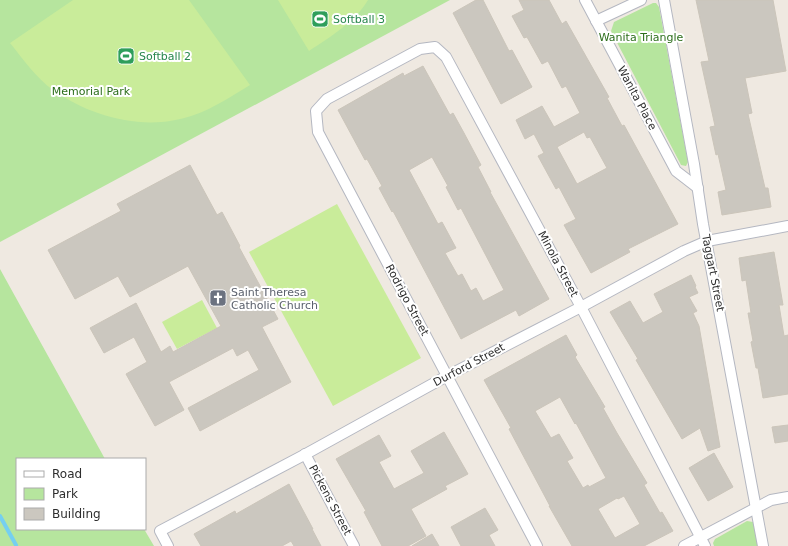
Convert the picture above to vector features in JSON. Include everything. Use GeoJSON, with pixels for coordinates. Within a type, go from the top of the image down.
{"type":"FeatureCollection","features":[{"type":"Feature","properties":{"kind":"street","name":"Wanita Place"},"geometry":{"type":"LineString","coordinates":[[585,0],[676,171],[698,188]]}},
{"type":"Feature","properties":{"kind":"street"},"geometry":{"type":"LineString","coordinates":[[596,22],[641,0]]}},
{"type":"Feature","properties":{"kind":"street","name":"Taggart Street"},"geometry":{"type":"LineString","coordinates":[[664,0],[698,188],[703,224],[763,546]]}},
{"type":"Feature","properties":{"kind":"street","name":"Minola Street"},"geometry":{"type":"LineString","coordinates":[[372,75],[420,49],[435,47],[446,57],[581,307],[703,542]]}},
{"type":"Feature","properties":{"kind":"street","name":"Rodrigo Street"},"geometry":{"type":"LineString","coordinates":[[372,75],[327,99],[316,111],[318,132],[538,546]]}},
{"type":"Feature","properties":{"kind":"street","name":"Durford Street"},"geometry":{"type":"LineString","coordinates":[[168,546],[160,531],[447,376],[581,307],[684,251],[707,240],[788,226]]}},
{"type":"Feature","properties":{"kind":"street","name":"Pickens Street"},"geometry":{"type":"LineString","coordinates":[[305,454],[354,546]]}},
{"type":"Feature","properties":{"kind":"street"},"geometry":{"type":"LineString","coordinates":[[684,546],[703,542],[770,500],[788,496]]}},
{"type":"Feature","properties":{"kind":"green space","name":"Memorial Park"},"geometry":{"type":"Polygon","coordinates":[[[0,0],[450,0],[0,242],[0,0]]]}},
{"type":"Feature","properties":{"kind":"green space","name":"Softball 2"},"geometry":{"type":"Polygon","coordinates":[[[73,0],[189,0],[250,85],[209,109],[176,120],[139,122],[103,115],[85,108],[53,90],[41,80],[10,43],[73,0]]]}},
{"type":"Feature","properties":{"kind":"green space","name":"Softball 3"},"geometry":{"type":"Polygon","coordinates":[[[278,0],[368,0],[363,8],[349,22],[309,51],[278,0]]]}},
{"type":"Feature","properties":{"kind":"green space","name":"Wanita Triangle"},"geometry":{"type":"Polygon","coordinates":[[[653,3],[656,3],[659,7],[688,162],[686,166],[681,165],[611,31],[614,22],[653,3]]]}},
{"type":"Feature","properties":{"kind":"green space"},"geometry":{"type":"Polygon","coordinates":[[[337,204],[421,358],[333,406],[249,252],[337,204]]]}},
{"type":"Feature","properties":{"kind":"green space"},"geometry":{"type":"Polygon","coordinates":[[[0,269],[104,458],[16,458],[16,530],[145,530],[154,546],[0,546],[0,269]]]}},
{"type":"Feature","properties":{"kind":"green space"},"geometry":{"type":"Polygon","coordinates":[[[202,300],[217,328],[177,349],[162,322],[202,300]]]}},
{"type":"Feature","properties":{"kind":"green space"},"geometry":{"type":"Polygon","coordinates":[[[747,521],[753,522],[756,527],[759,546],[714,546],[713,543],[715,539],[747,521]]]}},
{"type":"Feature","properties":{"kind":"building"},"geometry":{"type":"Polygon","coordinates":[[[476,0],[483,0],[509,51],[512,50],[532,87],[501,104],[453,13],[476,0]]]}},
{"type":"Feature","properties":{"kind":"building"},"geometry":{"type":"Polygon","coordinates":[[[519,0],[549,0],[562,24],[566,21],[609,97],[607,98],[622,126],[624,125],[678,224],[628,249],[630,252],[591,273],[564,225],[576,219],[559,187],[556,189],[538,156],[544,153],[534,134],[525,139],[516,120],[542,106],[554,127],[580,113],[566,86],[562,88],[548,61],[542,64],[527,37],[524,38],[512,16],[524,10],[519,0]],[[584,132],[557,147],[577,184],[607,168],[590,137],[587,138],[584,132]]]}},
{"type":"Feature","properties":{"kind":"building"},"geometry":{"type":"Polygon","coordinates":[[[696,0],[773,0],[786,71],[745,78],[752,113],[748,114],[765,188],[768,188],[771,207],[722,215],[718,192],[726,190],[710,127],[715,126],[701,62],[709,61],[696,0]]]}},
{"type":"Feature","properties":{"kind":"building"},"geometry":{"type":"Polygon","coordinates":[[[423,66],[450,115],[453,113],[464,133],[481,165],[478,167],[490,192],[549,299],[519,316],[516,310],[461,339],[393,211],[392,212],[379,188],[382,186],[367,159],[365,160],[338,110],[403,73],[404,76],[423,66]],[[432,157],[409,170],[438,224],[442,222],[456,248],[445,253],[458,276],[462,274],[471,291],[476,288],[483,301],[504,290],[461,208],[458,210],[446,187],[448,186],[432,157]]]}},
{"type":"Feature","properties":{"kind":"building","name":"Saint Theresa Catholic Church"},"geometry":{"type":"Polygon","coordinates":[[[190,165],[217,215],[222,212],[278,319],[262,327],[291,382],[200,431],[188,408],[259,370],[248,350],[237,356],[233,348],[169,382],[184,410],[155,426],[126,374],[147,362],[134,337],[104,353],[90,328],[136,303],[161,352],[170,346],[173,352],[221,326],[188,266],[130,297],[118,276],[75,299],[48,250],[121,211],[117,204],[190,165]]]}},
{"type":"Feature","properties":{"kind":"building"},"geometry":{"type":"Polygon","coordinates":[[[774,252],[783,305],[779,305],[784,336],[788,335],[788,394],[763,398],[758,368],[756,368],[751,342],[753,341],[748,313],[751,313],[746,280],[742,281],[739,258],[774,252]]]}},
{"type":"Feature","properties":{"kind":"building"},"geometry":{"type":"Polygon","coordinates":[[[691,275],[698,293],[689,297],[697,311],[693,313],[699,326],[720,447],[708,451],[700,428],[682,439],[610,312],[630,301],[643,323],[663,312],[654,294],[691,275]]]}},
{"type":"Feature","properties":{"kind":"building"},"geometry":{"type":"Polygon","coordinates":[[[566,335],[577,355],[575,357],[605,407],[603,408],[617,433],[647,483],[644,485],[660,513],[662,512],[673,531],[644,546],[572,546],[549,506],[509,429],[511,428],[484,380],[566,335]],[[560,397],[535,411],[551,438],[559,434],[573,458],[567,461],[583,488],[588,485],[589,487],[606,478],[560,397]],[[624,496],[618,499],[617,498],[598,509],[615,538],[640,524],[624,496]]]}},
{"type":"Feature","properties":{"kind":"building"},"geometry":{"type":"Polygon","coordinates":[[[788,425],[788,441],[775,443],[772,427],[788,425]]]}},
{"type":"Feature","properties":{"kind":"building"},"geometry":{"type":"Polygon","coordinates":[[[444,432],[468,474],[445,486],[447,489],[411,509],[426,536],[408,546],[382,546],[364,512],[366,511],[336,459],[379,435],[391,456],[379,462],[394,489],[424,473],[411,451],[444,432]]]}},
{"type":"Feature","properties":{"kind":"building"},"geometry":{"type":"Polygon","coordinates":[[[714,453],[733,487],[708,501],[689,468],[714,453]]]}},
{"type":"Feature","properties":{"kind":"building"},"geometry":{"type":"Polygon","coordinates":[[[289,484],[321,546],[294,546],[291,541],[282,546],[201,546],[194,534],[235,511],[236,514],[289,484]]]}},
{"type":"Feature","properties":{"kind":"building"},"geometry":{"type":"Polygon","coordinates":[[[485,508],[498,530],[489,535],[495,546],[461,546],[451,527],[485,508]]]}},
{"type":"Feature","properties":{"kind":"building"},"geometry":{"type":"Polygon","coordinates":[[[432,534],[439,546],[412,546],[432,534]]]}},
{"type":"Feature","properties":{"kind":"waterway"},"geometry":{"type":"LineString","coordinates":[[0,516],[16,545]]}},
{"type":"Feature","properties":{"kind":"place","name":"Softball 3"},"geometry":{"type":"Point","coordinates":[320,19]}},
{"type":"Feature","properties":{"kind":"place","name":"Softball 2"},"geometry":{"type":"Point","coordinates":[126,56]}},
{"type":"Feature","properties":{"kind":"place","name":"Saint Theresa Catholic Church"},"geometry":{"type":"Point","coordinates":[218,298]}}]}
